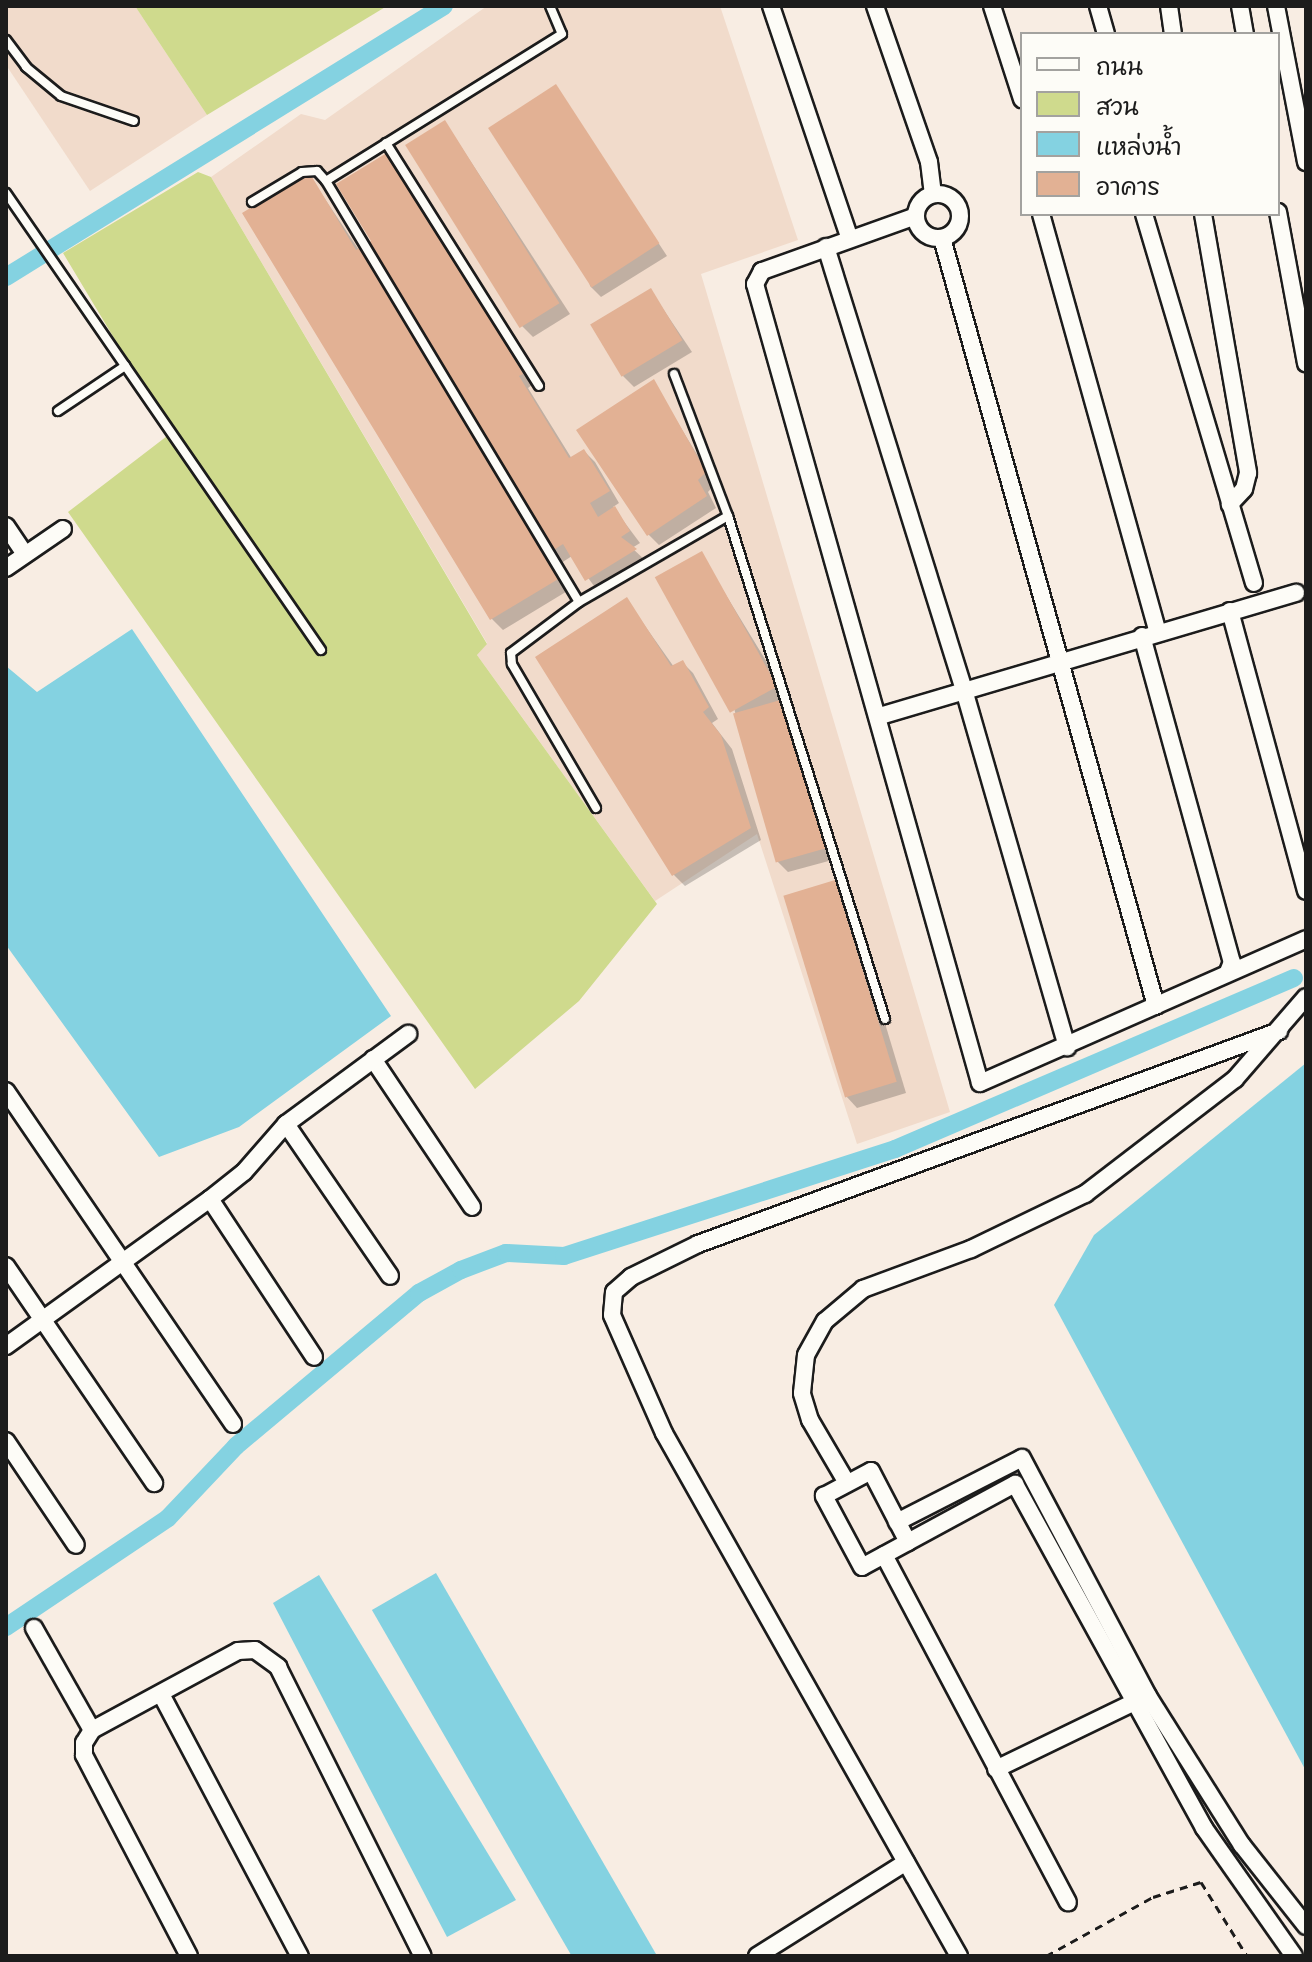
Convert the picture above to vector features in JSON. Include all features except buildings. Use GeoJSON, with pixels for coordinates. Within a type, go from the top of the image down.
{"type":"FeatureCollection","features":[{"type":"Feature","properties":{"kind":"street"},"geometry":{"type":"LineString","coordinates":[[771,6],[849,237]]}},
{"type":"Feature","properties":{"kind":"street"},"geometry":{"type":"LineString","coordinates":[[875,6],[929,162],[933,194]]}},
{"type":"Feature","properties":{"kind":"street"},"geometry":{"type":"LineString","coordinates":[[992,6],[1020,93]]}},
{"type":"Feature","properties":{"kind":"street"},"geometry":{"type":"LineString","coordinates":[[1098,6],[1105,32]]}},
{"type":"Feature","properties":{"kind":"street"},"geometry":{"type":"LineString","coordinates":[[1169,6],[1173,32]]}},
{"type":"Feature","properties":{"kind":"street"},"geometry":{"type":"LineString","coordinates":[[1240,6],[1245,32]]}},
{"type":"Feature","properties":{"kind":"street"},"geometry":{"type":"LineString","coordinates":[[1276,6],[1306,162]]}},
{"type":"Feature","properties":{"kind":"street"},"geometry":{"type":"LineString","coordinates":[[933,194],[920,202],[916,216],[921,231],[942,238]]}},
{"type":"Feature","properties":{"kind":"street"},"geometry":{"type":"LineString","coordinates":[[933,194],[954,201],[960,216],[955,230],[942,238]]}},
{"type":"Feature","properties":{"kind":"street"},"geometry":{"type":"LineString","coordinates":[[916,216],[849,237],[762,271],[755,284],[880,716],[980,1083],[1306,939]]}},
{"type":"Feature","properties":{"kind":"street"},"geometry":{"type":"LineString","coordinates":[[1042,216],[1232,962],[1228,972]]}},
{"type":"Feature","properties":{"kind":"street"},"geometry":{"type":"LineString","coordinates":[[1145,216],[1254,583]]}},
{"type":"Feature","properties":{"kind":"street"},"geometry":{"type":"LineString","coordinates":[[1203,216],[1248,473],[1244,489],[1230,504]]}},
{"type":"Feature","properties":{"kind":"street"},"geometry":{"type":"LineString","coordinates":[[1279,216],[1306,363]]}},
{"type":"Feature","properties":{"kind":"street"},"geometry":{"type":"LineString","coordinates":[[942,238],[1156,1006]]}},
{"type":"Feature","properties":{"kind":"street"},"geometry":{"type":"LineString","coordinates":[[826,247],[964,690],[1067,1047]]}},
{"type":"Feature","properties":{"kind":"street"},"geometry":{"type":"LineString","coordinates":[[6,526],[25,554]]}},
{"type":"Feature","properties":{"kind":"street"},"geometry":{"type":"LineString","coordinates":[[6,568],[63,529]]}},
{"type":"Feature","properties":{"kind":"street"},"geometry":{"type":"LineString","coordinates":[[880,716],[1061,659],[1296,593]]}},
{"type":"Feature","properties":{"kind":"street"},"geometry":{"type":"LineString","coordinates":[[1230,611],[1306,891]]}},
{"type":"Feature","properties":{"kind":"street"},"geometry":{"type":"LineString","coordinates":[[847,1483],[810,1420],[802,1393],[806,1355],[825,1321],[863,1289],[971,1249],[1085,1194],[1235,1079],[1306,997]]}},
{"type":"Feature","properties":{"kind":"street"},"geometry":{"type":"LineString","coordinates":[[959,1956],[664,1433],[612,1315],[614,1292],[631,1277],[698,1244],[1279,1031]]}},
{"type":"Feature","properties":{"kind":"street"},"geometry":{"type":"LineString","coordinates":[[6,1346],[210,1199],[244,1172],[286,1124],[408,1034]]}},
{"type":"Feature","properties":{"kind":"street"},"geometry":{"type":"LineString","coordinates":[[373,1059],[472,1207]]}},
{"type":"Feature","properties":{"kind":"street"},"geometry":{"type":"LineString","coordinates":[[6,1091],[125,1260],[233,1424]]}},
{"type":"Feature","properties":{"kind":"street"},"geometry":{"type":"LineString","coordinates":[[286,1124],[390,1276]]}},
{"type":"Feature","properties":{"kind":"street"},"geometry":{"type":"LineString","coordinates":[[210,1199],[314,1357]]}},
{"type":"Feature","properties":{"kind":"street"},"geometry":{"type":"LineString","coordinates":[[6,1266],[154,1483]]}},
{"type":"Feature","properties":{"kind":"street"},"geometry":{"type":"LineString","coordinates":[[6,1441],[76,1545]]}},
{"type":"Feature","properties":{"kind":"street"},"geometry":{"type":"LineString","coordinates":[[897,1522],[1022,1458],[1204,1828],[1294,1956]]}},
{"type":"Feature","properties":{"kind":"street"},"geometry":{"type":"LineString","coordinates":[[908,1542],[871,1471],[824,1496],[862,1567],[1015,1484],[1141,1699],[1242,1845],[1306,1926]]}},
{"type":"Feature","properties":{"kind":"street"},"geometry":{"type":"LineString","coordinates":[[1020,1494],[1037,1488]]}},
{"type":"Feature","properties":{"kind":"street"},"geometry":{"type":"LineString","coordinates":[[884,1555],[1068,1902]]}},
{"type":"Feature","properties":{"kind":"street"},"geometry":{"type":"LineString","coordinates":[[34,1628],[92,1730]]}},
{"type":"Feature","properties":{"kind":"street"},"geometry":{"type":"LineString","coordinates":[[189,1956],[84,1755],[84,1743],[92,1730],[238,1651],[255,1650],[278,1667],[423,1956]]}},
{"type":"Feature","properties":{"kind":"street"},"geometry":{"type":"LineString","coordinates":[[161,1694],[300,1956]]}},
{"type":"Feature","properties":{"kind":"street"},"geometry":{"type":"LineString","coordinates":[[996,1769],[1141,1699]]}},
{"type":"Feature","properties":{"kind":"street"},"geometry":{"type":"LineString","coordinates":[[757,1956],[906,1862]]}},
{"type":"Feature","properties":{"kind":"lane"},"geometry":{"type":"LineString","coordinates":[[326,181],[562,34],[550,6]]}},
{"type":"Feature","properties":{"kind":"lane"},"geometry":{"type":"LineString","coordinates":[[6,40],[26,67],[61,96],[134,121]]}},
{"type":"Feature","properties":{"kind":"lane"},"geometry":{"type":"LineString","coordinates":[[386,143],[539,386]]}},
{"type":"Feature","properties":{"kind":"lane"},"geometry":{"type":"LineString","coordinates":[[252,202],[302,172],[317,171],[326,181],[579,602]]}},
{"type":"Feature","properties":{"kind":"lane"},"geometry":{"type":"LineString","coordinates":[[6,193],[321,650]]}},
{"type":"Feature","properties":{"kind":"lane"},"geometry":{"type":"LineString","coordinates":[[58,411],[125,366]]}},
{"type":"Feature","properties":{"kind":"lane"},"geometry":{"type":"LineString","coordinates":[[674,374],[728,516],[885,1019]]}},
{"type":"Feature","properties":{"kind":"lane"},"geometry":{"type":"LineString","coordinates":[[596,808],[512,664],[511,653],[521,642],[579,602],[728,516]]}},
{"type":"Feature","properties":{"kind":"path"},"geometry":{"type":"LineString","coordinates":[[1046,1956],[1153,1897],[1201,1882],[1247,1956]]}},
{"type":"Feature","properties":{"kind":"shaded area"},"geometry":{"type":"Polygon","coordinates":[[[6,6],[135,6],[207,115],[90,191],[6,65],[6,6]]]}},
{"type":"Feature","properties":{"kind":"shaded area"},"geometry":{"type":"Polygon","coordinates":[[[487,6],[720,6],[798,240],[701,274],[950,1112],[857,1144],[757,834],[655,901],[477,655],[487,643],[211,177],[301,114],[325,120],[487,6]]]}},
{"type":"Feature","properties":{"kind":"green space"},"geometry":{"type":"Polygon","coordinates":[[[135,6],[387,6],[207,115],[135,6]]]}},
{"type":"Feature","properties":{"kind":"green space"},"geometry":{"type":"Polygon","coordinates":[[[198,172],[211,177],[487,644],[477,655],[657,904],[579,1001],[475,1089],[68,512],[171,433],[63,253],[198,172]]]}},
{"type":"Feature","properties":{"kind":"water"},"geometry":{"type":"Polygon","coordinates":[[[132,629],[391,1016],[239,1127],[159,1157],[6,945],[6,666],[37,692],[132,629]]]}},
{"type":"Feature","properties":{"kind":"water"},"geometry":{"type":"Polygon","coordinates":[[[1306,1063],[1306,1771],[1054,1305],[1094,1235],[1306,1063]]]}},
{"type":"Feature","properties":{"kind":"water"},"geometry":{"type":"Polygon","coordinates":[[[436,1573],[657,1956],[572,1956],[372,1610],[436,1573]]]}},
{"type":"Feature","properties":{"kind":"water"},"geometry":{"type":"Polygon","coordinates":[[[319,1575],[516,1900],[447,1937],[273,1603],[319,1575]]]}},
{"type":"Feature","properties":{"kind":"waterway"},"geometry":{"type":"LineString","coordinates":[[6,277],[444,6]]}},
{"type":"Feature","properties":{"kind":"waterway"},"geometry":{"type":"LineString","coordinates":[[6,1627],[168,1518],[236,1446],[419,1293],[461,1270],[506,1253],[564,1256],[895,1149],[1294,978]]}}]}
